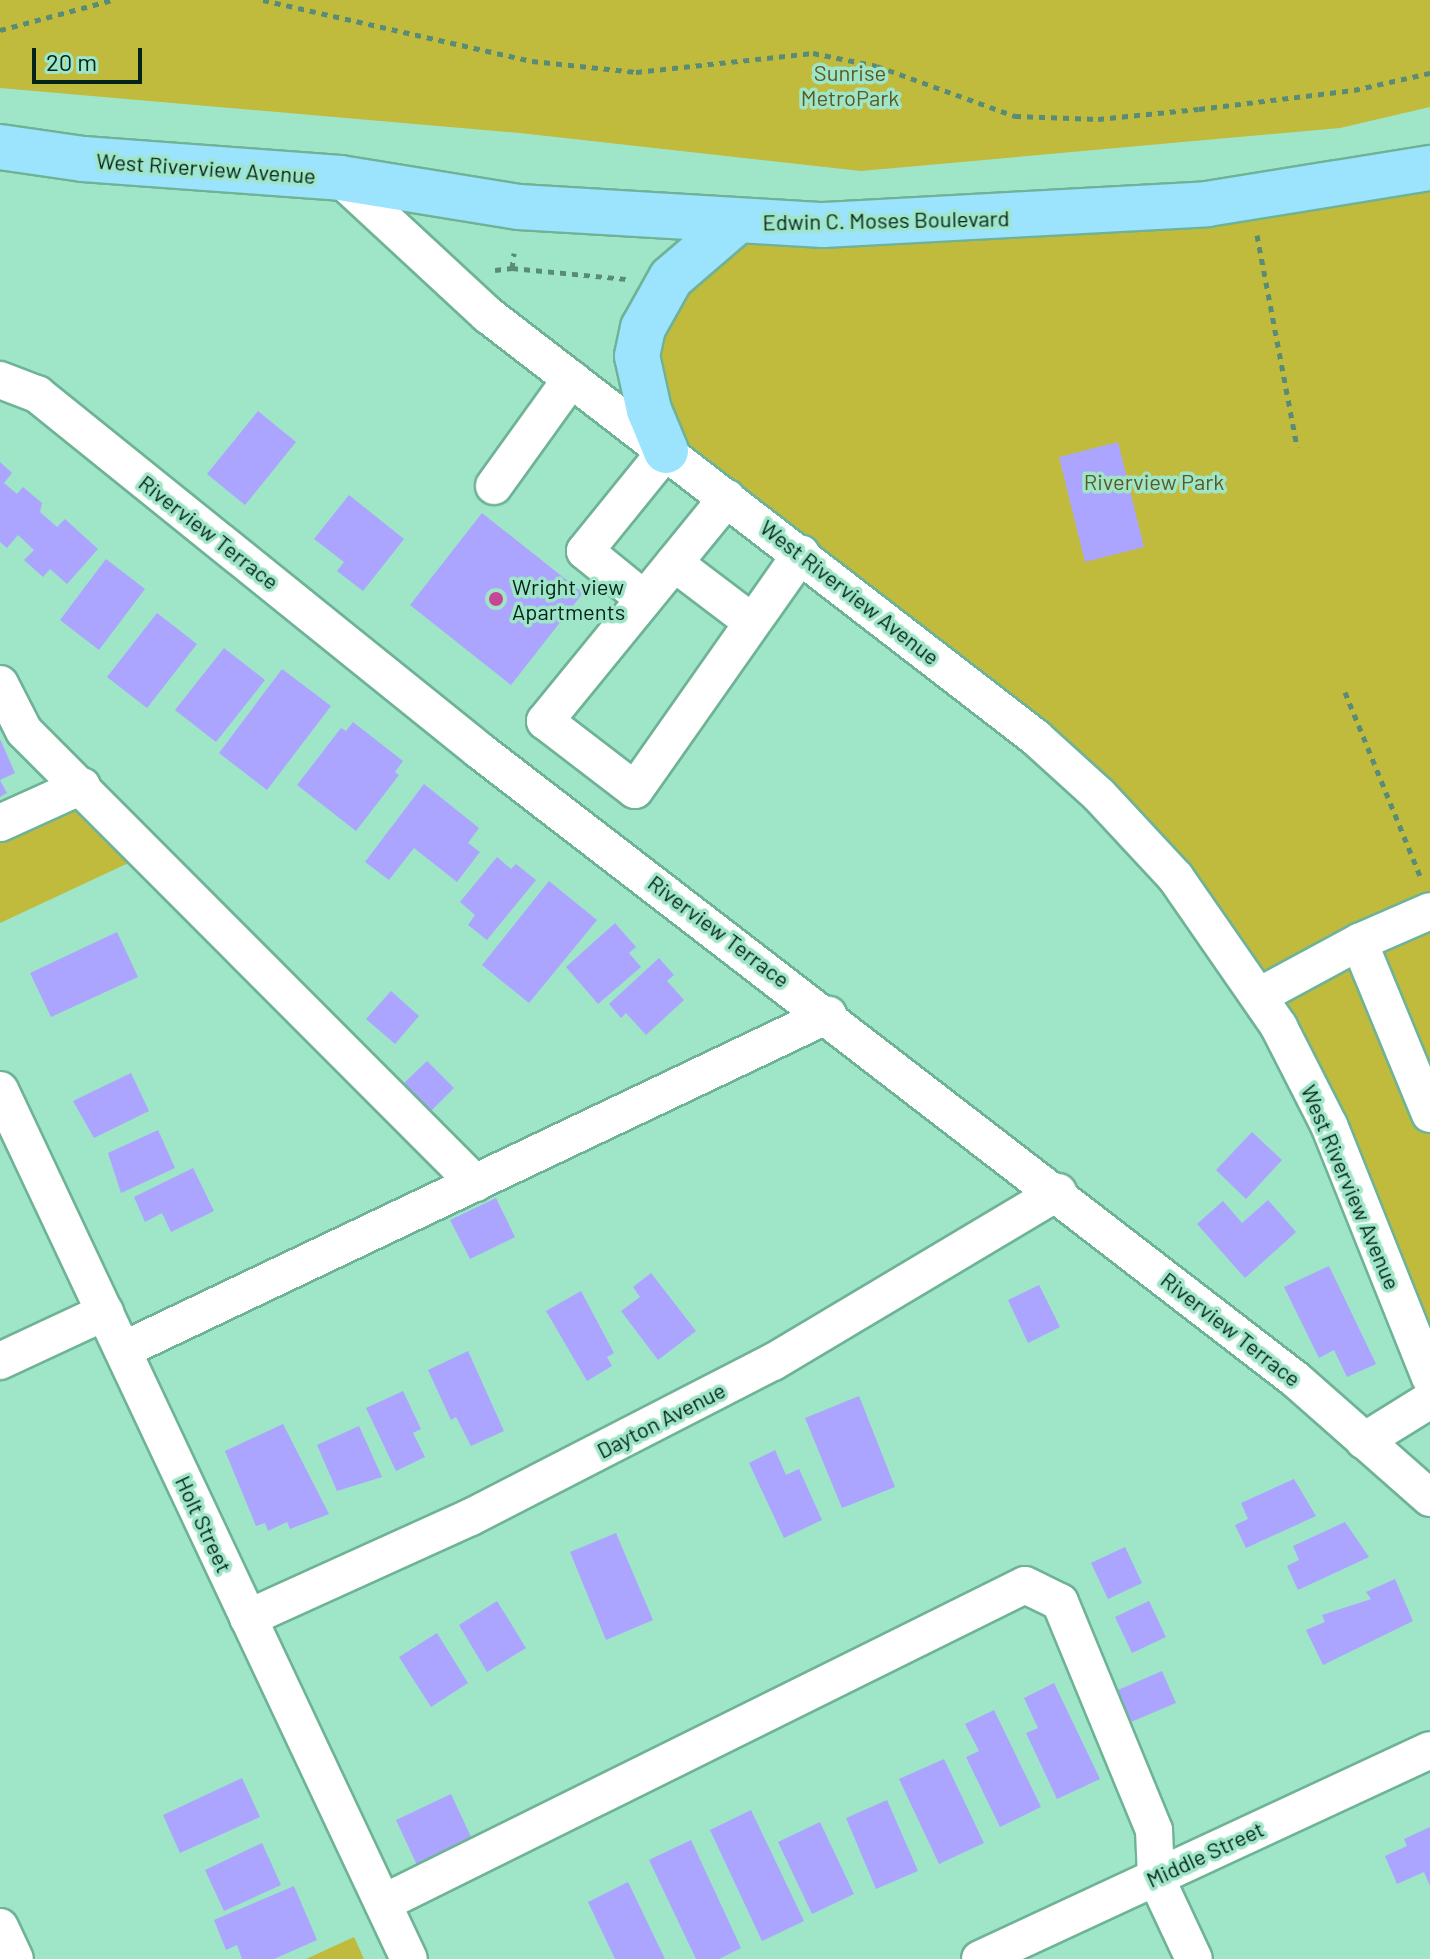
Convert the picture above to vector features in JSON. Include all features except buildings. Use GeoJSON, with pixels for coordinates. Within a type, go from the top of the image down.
{"type":"FeatureCollection","features":[{"type":"Feature","properties":{"kind":"main road","name":"West Riverview Avenue"},"geometry":{"type":"LineString","coordinates":[[0,147],[83,159],[340,178]]}},
{"type":"Feature","properties":{"kind":"main road","name":"Edwin C. Moses Boulevard"},"geometry":{"type":"LineString","coordinates":[[340,178],[519,207],[735,223],[960,221],[1250,198],[1430,168]]}},
{"type":"Feature","properties":{"kind":"main road"},"geometry":{"type":"LineString","coordinates":[[666,451],[649,410],[637,356],[643,328],[671,278],[735,223]]}},
{"type":"Feature","properties":{"kind":"street","name":"West Riverview Avenue"},"geometry":{"type":"LineString","coordinates":[[340,178],[488,315],[1035,737],[1099,795],[1176,878],[1259,996],[1329,1125],[1430,1378]]}},
{"type":"Feature","properties":{"kind":"street"},"geometry":{"type":"LineString","coordinates":[[494,486],[571,379]]}},
{"type":"Feature","properties":{"kind":"street","name":"Riverview Terrace"},"geometry":{"type":"LineString","coordinates":[[0,380],[37,394],[480,751],[1058,1192],[1295,1379],[1430,1498]]}},
{"type":"Feature","properties":{"kind":"street"},"geometry":{"type":"LineString","coordinates":[[644,599],[585,551],[666,451]]}},
{"type":"Feature","properties":{"kind":"street"},"geometry":{"type":"LineString","coordinates":[[727,498],[545,721],[635,790],[801,554]]}},
{"type":"Feature","properties":{"kind":"street"},"geometry":{"type":"LineString","coordinates":[[674,563],[752,622]]}},
{"type":"Feature","properties":{"kind":"street"},"geometry":{"type":"LineString","coordinates":[[0,684],[24,731],[475,1183]]}},
{"type":"Feature","properties":{"kind":"street"},"geometry":{"type":"LineString","coordinates":[[0,823],[82,786]]}},
{"type":"Feature","properties":{"kind":"street"},"geometry":{"type":"LineString","coordinates":[[1259,996],[1359,942],[1427,898]]}},
{"type":"Feature","properties":{"kind":"street"},"geometry":{"type":"LineString","coordinates":[[1359,942],[1430,1114]]}},
{"type":"Feature","properties":{"kind":"street"},"geometry":{"type":"LineString","coordinates":[[123,1350],[828,1015]]}},
{"type":"Feature","properties":{"kind":"street","name":"Holt Street"},"geometry":{"type":"LineString","coordinates":[[0,1090],[409,1959]]}},
{"type":"Feature","properties":{"kind":"street","name":"Dayton Avenue"},"geometry":{"type":"LineString","coordinates":[[248,1618],[471,1517],[773,1362],[1058,1192]]}},
{"type":"Feature","properties":{"kind":"street"},"geometry":{"type":"LineString","coordinates":[[0,1361],[105,1312]]}},
{"type":"Feature","properties":{"kind":"street"},"geometry":{"type":"LineString","coordinates":[[1364,1441],[1430,1400]]}},
{"type":"Feature","properties":{"kind":"street"},"geometry":{"type":"LineString","coordinates":[[383,1903],[1025,1585],[1060,1602],[1154,1830],[1156,1878],[1194,1959]]}},
{"type":"Feature","properties":{"kind":"street","name":"Middle Street"},"geometry":{"type":"LineString","coordinates":[[980,1959],[1430,1750]]}},
{"type":"Feature","properties":{"kind":"street"},"geometry":{"type":"LineString","coordinates":[[0,1927],[15,1959]]}},
{"type":"Feature","properties":{"kind":"path"},"geometry":{"type":"LineString","coordinates":[[0,30],[112,0]]}},
{"type":"Feature","properties":{"kind":"path"},"geometry":{"type":"LineString","coordinates":[[263,0],[532,61],[636,72],[813,53],[877,66],[1015,116],[1098,119],[1199,109],[1354,90],[1430,73]]}},
{"type":"Feature","properties":{"kind":"path"},"geometry":{"type":"LineString","coordinates":[[1250,198],[1297,447]]}},
{"type":"Feature","properties":{"kind":"path"},"geometry":{"type":"LineString","coordinates":[[512,268],[514,253]]}},
{"type":"Feature","properties":{"kind":"path"},"geometry":{"type":"LineString","coordinates":[[495,270],[512,268],[636,280]]}},
{"type":"Feature","properties":{"kind":"path"},"geometry":{"type":"LineString","coordinates":[[1345,692],[1427,898]]}},
{"type":"Feature","properties":{"kind":"green space","name":"Sunrise MetroPark"},"geometry":{"type":"Polygon","coordinates":[[[0,0],[1430,0],[1430,107],[1340,128],[861,171],[520,133],[0,88],[0,0]]]}},
{"type":"Feature","properties":{"kind":"green space","name":"Riverview Park"},"geometry":{"type":"Polygon","coordinates":[[[1430,168],[1430,1378],[1329,1125],[1176,878],[666,451],[643,328],[735,223],[1430,168]]]}},
{"type":"Feature","properties":{"kind":"green space"},"geometry":{"type":"Polygon","coordinates":[[[81,800],[137,859],[0,923],[0,838],[81,800]]]}},
{"type":"Feature","properties":{"kind":"green space"},"geometry":{"type":"Polygon","coordinates":[[[354,1937],[364,1959],[306,1959],[354,1937]]]}},
{"type":"Feature","properties":{"kind":"place","name":"Wright view Apartments"},"geometry":{"type":"Point","coordinates":[496,599]}}]}
